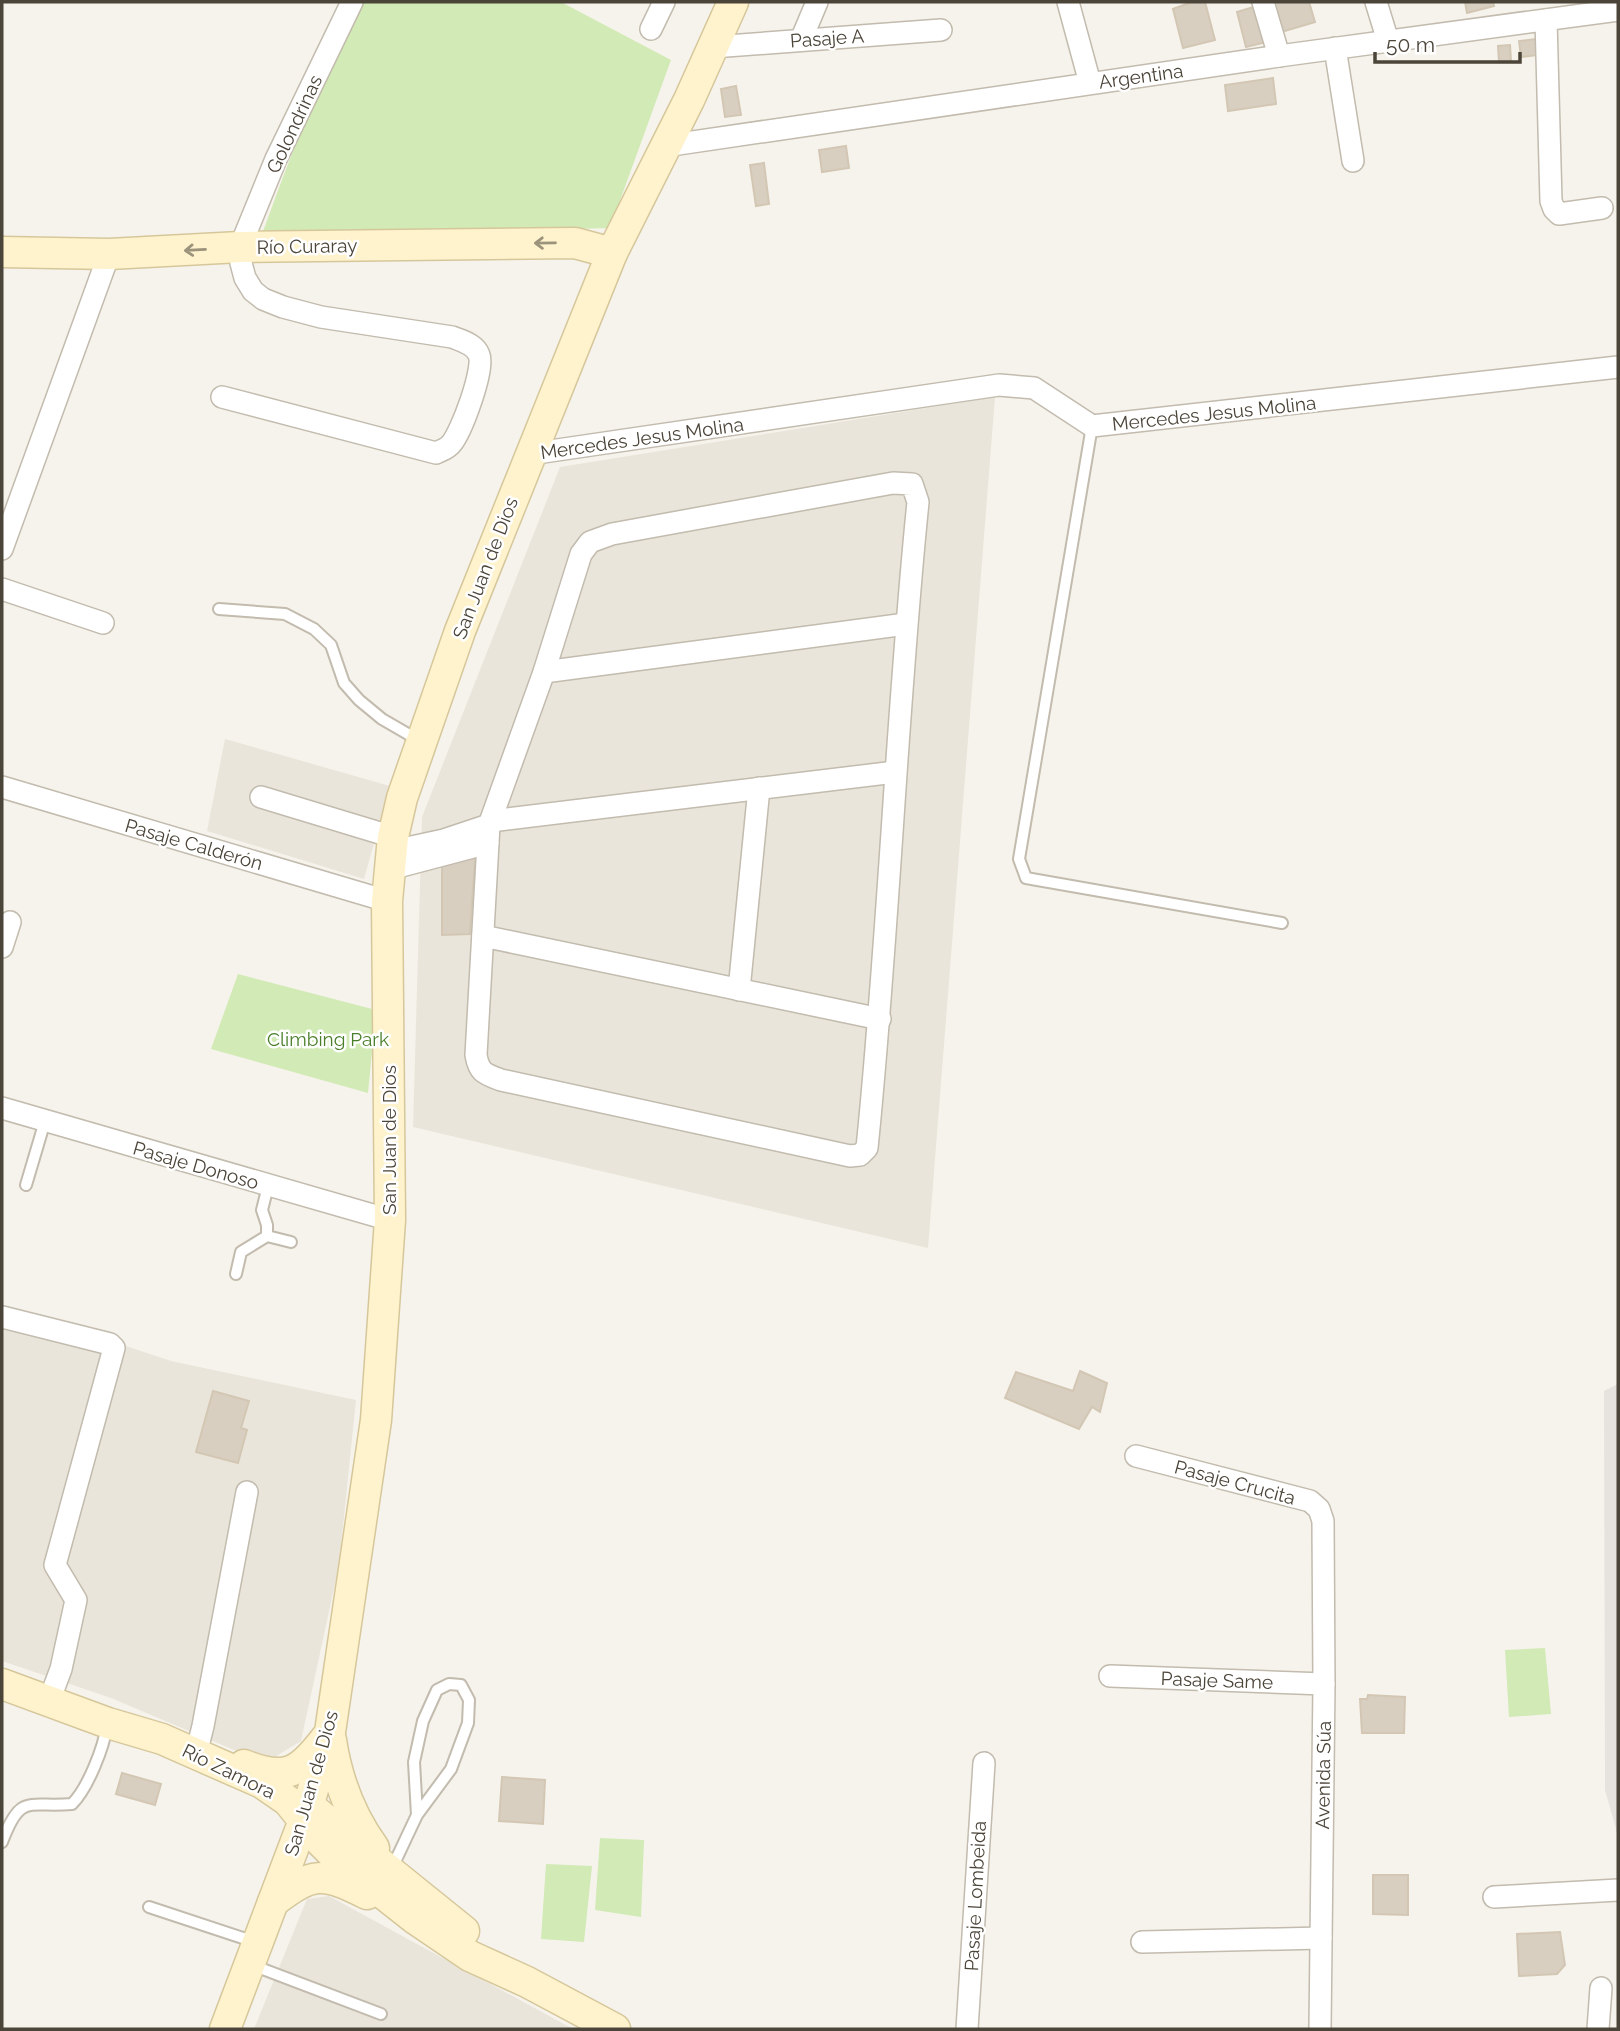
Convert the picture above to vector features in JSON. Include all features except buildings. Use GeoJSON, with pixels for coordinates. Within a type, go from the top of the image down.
{"type":"FeatureCollection","features":[{"type":"Feature","properties":{"kind":"street","name":"Golondrinas"},"geometry":{"type":"LineString","coordinates":[[240,247],[276,159],[352,2]]}},
{"type":"Feature","properties":{"kind":"street"},"geometry":{"type":"LineString","coordinates":[[652,29],[664,2]]}},
{"type":"Feature","properties":{"kind":"street","name":"San Juan de Dios"},"geometry":{"type":"LineString","coordinates":[[225,2029],[307,1813],[330,1732],[376,1420],[390,1220],[387,901],[392,852],[402,798],[460,631],[612,253],[733,2]]}},
{"type":"Feature","properties":{"kind":"street"},"geometry":{"type":"LineString","coordinates":[[801,40],[817,2]]}},
{"type":"Feature","properties":{"kind":"street"},"geometry":{"type":"LineString","coordinates":[[1068,2],[1090,83]]}},
{"type":"Feature","properties":{"kind":"street"},"geometry":{"type":"LineString","coordinates":[[1263,2],[1279,56]]}},
{"type":"Feature","properties":{"kind":"street"},"geometry":{"type":"LineString","coordinates":[[1376,2],[1388,41]]}},
{"type":"Feature","properties":{"kind":"street","name":"Argentina"},"geometry":{"type":"LineString","coordinates":[[665,146],[1335,48],[1618,10]]}},
{"type":"Feature","properties":{"kind":"street"},"geometry":{"type":"LineString","coordinates":[[1546,20],[1551,201],[1559,214],[1602,208]]}},
{"type":"Feature","properties":{"kind":"street","name":"Pasaje A"},"geometry":{"type":"LineString","coordinates":[[713,47],[941,30]]}},
{"type":"Feature","properties":{"kind":"street"},"geometry":{"type":"LineString","coordinates":[[1335,48],[1353,162]]}},
{"type":"Feature","properties":{"kind":"street","name":"Río Curaray"},"geometry":{"type":"LineString","coordinates":[[2,252],[108,254],[240,247],[575,243],[612,253]]}},
{"type":"Feature","properties":{"kind":"street"},"geometry":{"type":"LineString","coordinates":[[222,397],[436,453],[449,447],[457,436],[481,364],[476,349],[452,337],[321,317],[264,299],[253,291],[245,278],[240,247]]}},
{"type":"Feature","properties":{"kind":"street"},"geometry":{"type":"LineString","coordinates":[[2,549],[108,254]]}},
{"type":"Feature","properties":{"kind":"street","name":"Mercedes Jesus Molina"},"geometry":{"type":"LineString","coordinates":[[530,454],[999,385],[1034,388],[1091,426],[1618,368]]}},
{"type":"Feature","properties":{"kind":"street"},"geometry":{"type":"LineString","coordinates":[[893,483],[912,484],[918,502],[906,624],[880,1019],[867,1148],[860,1155],[850,1156],[501,1080],[484,1073],[478,1067],[476,1055],[489,830],[544,672],[581,554],[590,542],[612,534],[893,483]]}},
{"type":"Feature","properties":{"kind":"street"},"geometry":{"type":"LineString","coordinates":[[2,589],[103,623]]}},
{"type":"Feature","properties":{"kind":"street"},"geometry":{"type":"LineString","coordinates":[[544,672],[906,624]]}},
{"type":"Feature","properties":{"kind":"street"},"geometry":{"type":"LineString","coordinates":[[261,797],[392,852],[489,830],[759,788],[895,772]]}},
{"type":"Feature","properties":{"kind":"street","name":"Pasaje Calderón"},"geometry":{"type":"LineString","coordinates":[[2,787],[387,901]]}},
{"type":"Feature","properties":{"kind":"street"},"geometry":{"type":"LineString","coordinates":[[739,990],[759,788]]}},
{"type":"Feature","properties":{"kind":"street"},"geometry":{"type":"LineString","coordinates":[[2,947],[10,922]]}},
{"type":"Feature","properties":{"kind":"street"},"geometry":{"type":"LineString","coordinates":[[483,936],[880,1019]]}},
{"type":"Feature","properties":{"kind":"street","name":"Pasaje Donoso"},"geometry":{"type":"LineString","coordinates":[[2,1108],[390,1220]]}},
{"type":"Feature","properties":{"kind":"street"},"geometry":{"type":"LineString","coordinates":[[2,1317],[110,1344],[114,1348],[55,1565],[76,1600],[61,1669],[49,1701]]}},
{"type":"Feature","properties":{"kind":"street","name":"Pasaje Crucita"},"geometry":{"type":"LineString","coordinates":[[1136,1456],[1310,1501],[1319,1509],[1323,1521]]}},
{"type":"Feature","properties":{"kind":"street"},"geometry":{"type":"LineString","coordinates":[[198,1746],[247,1492]]}},
{"type":"Feature","properties":{"kind":"street","name":"Avenida Súa"},"geometry":{"type":"LineString","coordinates":[[1320,2029],[1323,1521]]}},
{"type":"Feature","properties":{"kind":"street","name":"Pasaje Same"},"geometry":{"type":"LineString","coordinates":[[1111,1676],[1324,1684]]}},
{"type":"Feature","properties":{"kind":"street","name":"Río Zamora"},"geometry":{"type":"LineString","coordinates":[[2,1684],[108,1723],[162,1739],[262,1783],[400,1876],[527,1982]]}},
{"type":"Feature","properties":{"kind":"street"},"geometry":{"type":"LineString","coordinates":[[162,1739],[177,1737],[256,1769],[277,1774],[293,1770],[310,1759],[330,1732]]}},
{"type":"Feature","properties":{"kind":"street"},"geometry":{"type":"LineString","coordinates":[[330,1732],[343,1793],[373,1846],[400,1876]]}},
{"type":"Feature","properties":{"kind":"street","name":"Pasaje Lombeida"},"geometry":{"type":"LineString","coordinates":[[967,2029],[984,1763]]}},
{"type":"Feature","properties":{"kind":"street"},"geometry":{"type":"LineString","coordinates":[[262,1783],[286,1817],[292,1836],[293,1852]]}},
{"type":"Feature","properties":{"kind":"street","name":"Río Zamora"},"geometry":{"type":"LineString","coordinates":[[307,1813],[321,1842],[334,1856],[414,1918],[470,1956],[527,1982],[615,2029]]}},
{"type":"Feature","properties":{"kind":"street"},"geometry":{"type":"LineString","coordinates":[[273,1902],[300,1882],[319,1877],[338,1880],[414,1918]]}},
{"type":"Feature","properties":{"kind":"street"},"geometry":{"type":"LineString","coordinates":[[1494,1897],[1618,1889]]}},
{"type":"Feature","properties":{"kind":"street"},"geometry":{"type":"LineString","coordinates":[[1142,1942],[1321,1938]]}},
{"type":"Feature","properties":{"kind":"street"},"geometry":{"type":"LineString","coordinates":[[1598,2029],[1601,1988]]}},
{"type":"Feature","properties":{"kind":"lane"},"geometry":{"type":"LineString","coordinates":[[1091,426],[1019,859],[1026,878],[1282,923]]}},
{"type":"Feature","properties":{"kind":"lane"},"geometry":{"type":"LineString","coordinates":[[219,609],[285,614],[314,629],[331,645],[344,683],[359,701],[382,719],[422,741]]}},
{"type":"Feature","properties":{"kind":"lane"},"geometry":{"type":"LineString","coordinates":[[26,1185],[45,1121]]}},
{"type":"Feature","properties":{"kind":"lane"},"geometry":{"type":"LineString","coordinates":[[267,1236],[262,1210],[268,1186]]}},
{"type":"Feature","properties":{"kind":"lane"},"geometry":{"type":"LineString","coordinates":[[236,1274],[241,1252],[267,1236],[291,1242]]}},
{"type":"Feature","properties":{"kind":"lane"},"geometry":{"type":"LineString","coordinates":[[400,1876],[402,1851],[417,1815],[451,1769],[468,1723],[469,1700],[461,1685],[449,1684],[437,1690],[423,1721],[414,1762],[417,1815]]}},
{"type":"Feature","properties":{"kind":"lane"},"geometry":{"type":"LineString","coordinates":[[2,1842],[16,1811],[30,1803],[72,1804],[81,1796],[106,1738],[108,1723]]}},
{"type":"Feature","properties":{"kind":"lane"},"geometry":{"type":"LineString","coordinates":[[149,1907],[381,2014]]}},
{"type":"Feature","properties":{"kind":"shaded area"},"geometry":{"type":"Polygon","coordinates":[[[995,397],[928,1248],[413,1127],[422,817],[560,467],[995,397]]]}},
{"type":"Feature","properties":{"kind":"shaded area"},"geometry":{"type":"Polygon","coordinates":[[[225,739],[390,786],[364,879],[207,831],[225,739]]]}},
{"type":"Feature","properties":{"kind":"shaded area"},"geometry":{"type":"Polygon","coordinates":[[[2,1305],[171,1361],[356,1400],[339,1565],[301,1741],[265,1763],[111,1698],[2,1661],[2,1305]]]}},
{"type":"Feature","properties":{"kind":"shaded area"},"geometry":{"type":"Polygon","coordinates":[[[1618,1384],[1618,1836],[1605,1790],[1604,1391],[1618,1384]]]}},
{"type":"Feature","properties":{"kind":"shaded area"},"geometry":{"type":"Polygon","coordinates":[[[329,1896],[573,2029],[254,2029],[307,1899],[329,1896]]]}},
{"type":"Feature","properties":{"kind":"green space"},"geometry":{"type":"Polygon","coordinates":[[[364,2],[561,2],[671,60],[610,228],[261,237],[320,87],[364,2]]]}},
{"type":"Feature","properties":{"kind":"green space","name":"Climbing Park"},"geometry":{"type":"Polygon","coordinates":[[[238,974],[376,1010],[368,1093],[211,1049],[238,974]]]}},
{"type":"Feature","properties":{"kind":"green space"},"geometry":{"type":"Polygon","coordinates":[[[1545,1648],[1551,1714],[1509,1717],[1505,1650],[1545,1648]]]}},
{"type":"Feature","properties":{"kind":"green space"},"geometry":{"type":"Polygon","coordinates":[[[600,1838],[644,1840],[641,1917],[595,1910],[600,1838]]]}},
{"type":"Feature","properties":{"kind":"green space"},"geometry":{"type":"Polygon","coordinates":[[[546,1864],[592,1866],[584,1942],[541,1939],[546,1864]]]}}]}
